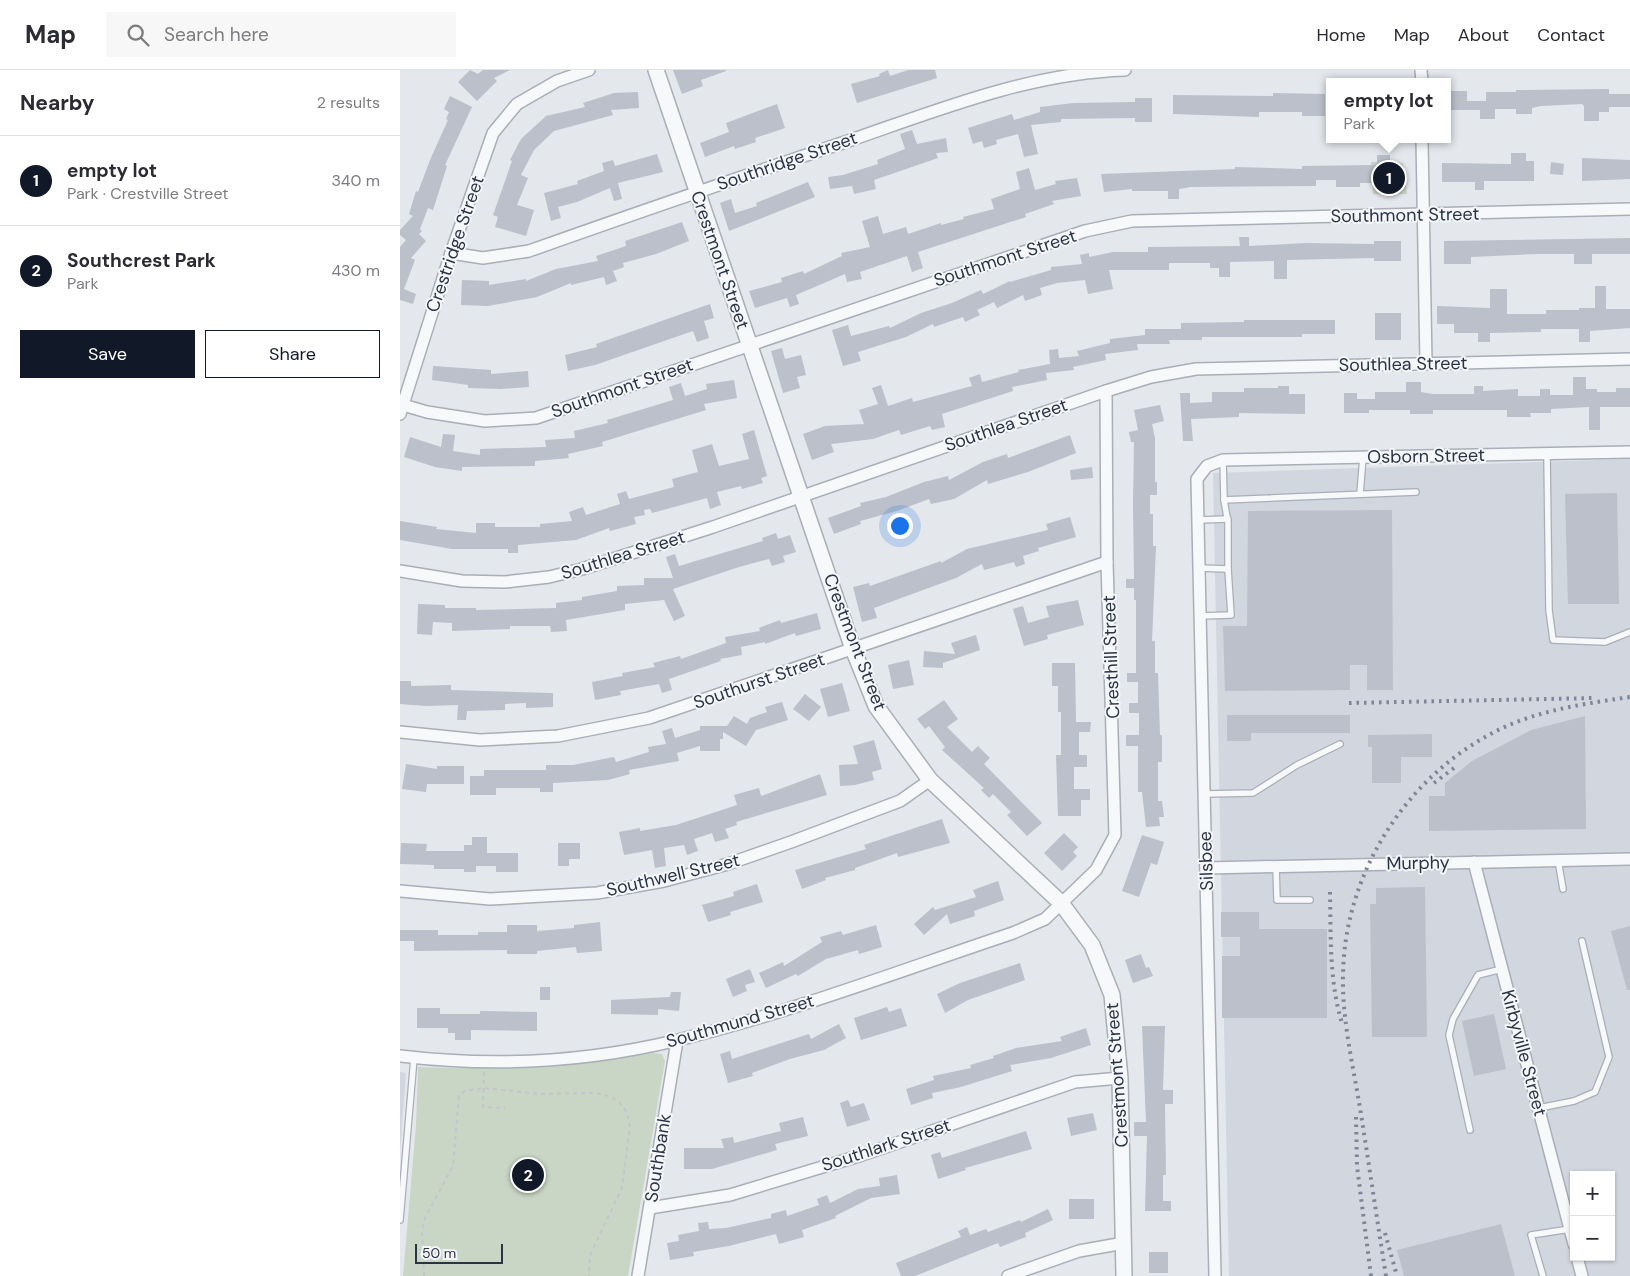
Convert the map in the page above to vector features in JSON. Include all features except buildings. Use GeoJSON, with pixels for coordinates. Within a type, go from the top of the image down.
{"type":"FeatureCollection","features":[{"type":"Feature","properties":{"kind":"street","name":"Crestridge Street"},"geometry":{"type":"LineString","coordinates":[[402,409],[451,254],[493,133],[517,104],[557,81],[589,70]]}},
{"type":"Feature","properties":{"kind":"street","name":"Crestmont Street"},"geometry":{"type":"LineString","coordinates":[[656,70],[853,649],[876,706],[930,780],[1061,903],[1092,945],[1112,995],[1120,1078],[1124,1276]]}},
{"type":"Feature","properties":{"kind":"street","name":"Southridge Street"},"geometry":{"type":"LineString","coordinates":[[451,254],[482,258],[529,251],[697,192],[1021,84],[1093,71],[1125,70]]}},
{"type":"Feature","properties":{"kind":"street"},"geometry":{"type":"LineString","coordinates":[[1422,143],[1426,363]]}},
{"type":"Feature","properties":{"kind":"street","name":"Southmont Street"},"geometry":{"type":"LineString","coordinates":[[402,409],[485,421],[536,418],[1086,231],[1132,221],[1630,209]]}},
{"type":"Feature","properties":{"kind":"street","name":"Southlea Street"},"geometry":{"type":"LineString","coordinates":[[400,571],[462,581],[505,582],[548,577],[713,527],[1106,391],[1151,377],[1196,369],[1630,359]]}},
{"type":"Feature","properties":{"kind":"street","name":"Cresthill Street"},"geometry":{"type":"LineString","coordinates":[[1061,903],[1096,870],[1115,836],[1112,680],[1107,562],[1109,539],[1106,391]]}},
{"type":"Feature","properties":{"kind":"street","name":"Osborn Street"},"geometry":{"type":"LineString","coordinates":[[1223,460],[1630,452]]}},
{"type":"Feature","properties":{"kind":"street","name":"Silsbee"},"geometry":{"type":"LineString","coordinates":[[1215,1276],[1197,479],[1207,466],[1223,460]]}},
{"type":"Feature","properties":{"kind":"street","name":"Southurst Street"},"geometry":{"type":"LineString","coordinates":[[400,732],[480,740],[558,736],[649,718],[1107,562]]}},
{"type":"Feature","properties":{"kind":"street","name":"Southwell Street"},"geometry":{"type":"LineString","coordinates":[[400,892],[490,899],[597,893],[664,881],[728,864],[809,836],[900,801],[930,780]]}},
{"type":"Feature","properties":{"kind":"street","name":"Murphy"},"geometry":{"type":"LineString","coordinates":[[1206,868],[1630,859]]}},
{"type":"Feature","properties":{"kind":"street","name":"Kirbyville Street"},"geometry":{"type":"LineString","coordinates":[[1474,862],[1570,1229]]}},
{"type":"Feature","properties":{"kind":"street","name":"Southmund Street"},"geometry":{"type":"LineString","coordinates":[[400,1056],[484,1062],[557,1059],[628,1050],[677,1041],[783,1012],[1013,933],[1045,919],[1061,903]]}},
{"type":"Feature","properties":{"kind":"street","name":"Southbank"},"geometry":{"type":"LineString","coordinates":[[638,1276],[677,1041]]}},
{"type":"Feature","properties":{"kind":"street","name":"Southlark Street"},"geometry":{"type":"LineString","coordinates":[[650,1208],[730,1195],[862,1155],[1075,1082],[1120,1078]]}},
{"type":"Feature","properties":{"kind":"street"},"geometry":{"type":"LineString","coordinates":[[1008,1276],[1079,1251],[1124,1244]]}},
{"type":"Feature","properties":{"kind":"street"},"geometry":{"type":"LineString","coordinates":[[1578,1261],[1582,1276]]}},
{"type":"Feature","properties":{"kind":"lane"},"geometry":{"type":"LineString","coordinates":[[1547,453],[1549,610],[1554,640],[1605,642],[1630,632]]}},
{"type":"Feature","properties":{"kind":"lane"},"geometry":{"type":"LineString","coordinates":[[1360,494],[1363,457]]}},
{"type":"Feature","properties":{"kind":"lane"},"geometry":{"type":"LineString","coordinates":[[1200,616],[1231,615],[1228,569],[1228,519],[1224,500],[1223,460]]}},
{"type":"Feature","properties":{"kind":"lane"},"geometry":{"type":"LineString","coordinates":[[1224,500],[1416,492]]}},
{"type":"Feature","properties":{"kind":"lane"},"geometry":{"type":"LineString","coordinates":[[1198,520],[1228,519]]}},
{"type":"Feature","properties":{"kind":"lane"},"geometry":{"type":"LineString","coordinates":[[1199,568],[1228,569]]}},
{"type":"Feature","properties":{"kind":"lane"},"geometry":{"type":"LineString","coordinates":[[1204,794],[1253,793],[1297,764],[1340,744]]}},
{"type":"Feature","properties":{"kind":"lane"},"geometry":{"type":"LineString","coordinates":[[1558,860],[1562,889]]}},
{"type":"Feature","properties":{"kind":"lane"},"geometry":{"type":"LineString","coordinates":[[1276,866],[1276,900],[1310,900]]}},
{"type":"Feature","properties":{"kind":"lane"},"geometry":{"type":"LineString","coordinates":[[1539,1108],[1574,1101],[1594,1092],[1610,1057],[1582,941]]}},
{"type":"Feature","properties":{"kind":"lane"},"geometry":{"type":"LineString","coordinates":[[1470,1130],[1448,1035],[1453,1019],[1478,975],[1502,969]]}},
{"type":"Feature","properties":{"kind":"lane"},"geometry":{"type":"LineString","coordinates":[[400,1220],[414,1058]]}},
{"type":"Feature","properties":{"kind":"lane"},"geometry":{"type":"LineString","coordinates":[[1543,1276],[1531,1236],[1570,1229]]}},
{"type":"Feature","properties":{"kind":"path"},"geometry":{"type":"LineString","coordinates":[[484,1062],[483,1107],[505,1108]]}},
{"type":"Feature","properties":{"kind":"path"},"geometry":{"type":"LineString","coordinates":[[424,1276],[422,1230],[425,1218],[453,1166],[458,1096],[465,1091],[484,1088],[541,1094],[594,1093],[609,1096],[619,1102],[627,1112],[630,1126],[626,1152],[626,1172],[622,1188],[590,1254],[589,1276]]}},
{"type":"Feature","properties":{"kind":"shaded area"},"geometry":{"type":"Polygon","coordinates":[[[1630,459],[1630,1276],[1229,1276],[1213,473],[1630,459]]]}},
{"type":"Feature","properties":{"kind":"shaded area"},"geometry":{"type":"Polygon","coordinates":[[[400,1072],[406,1073],[400,1150],[400,1072]]]}},
{"type":"Feature","properties":{"kind":"green space"},"geometry":{"type":"Polygon","coordinates":[[[1371,162],[1403,163],[1407,194],[1373,194],[1371,162]]]}},
{"type":"Feature","properties":{"kind":"green space"},"geometry":{"type":"Polygon","coordinates":[[[653,1053],[662,1054],[665,1061],[628,1276],[403,1276],[416,1125],[418,1067],[478,1068],[536,1066],[595,1061],[653,1053]]]}},
{"type":"Feature","properties":{"kind":"railway"},"geometry":{"type":"LineString","coordinates":[[1386,1276],[1348,1042],[1343,992],[1346,937],[1356,898],[1370,861],[1390,827],[1414,795],[1442,767],[1474,744],[1523,719],[1584,704],[1630,697]]}},
{"type":"Feature","properties":{"kind":"railway"},"geometry":{"type":"LineString","coordinates":[[1349,703],[1595,698]]}},
{"type":"Feature","properties":{"kind":"railway"},"geometry":{"type":"LineString","coordinates":[[1434,783],[1458,765]]}},
{"type":"Feature","properties":{"kind":"railway"},"geometry":{"type":"LineString","coordinates":[[1330,892],[1333,975],[1342,1023]]}},
{"type":"Feature","properties":{"kind":"railway"},"geometry":{"type":"LineString","coordinates":[[1356,1117],[1357,1166],[1371,1276]]}},
{"type":"Feature","properties":{"kind":"railway"},"geometry":{"type":"LineString","coordinates":[[1385,1233],[1397,1276]]}},
{"type":"Feature","properties":{"kind":"place","name":"empty lot"},"geometry":{"type":"Point","coordinates":[1389,178]}},
{"type":"Feature","properties":{"kind":"place","name":"Southcrest Park"},"geometry":{"type":"Point","coordinates":[528,1175]}}]}
